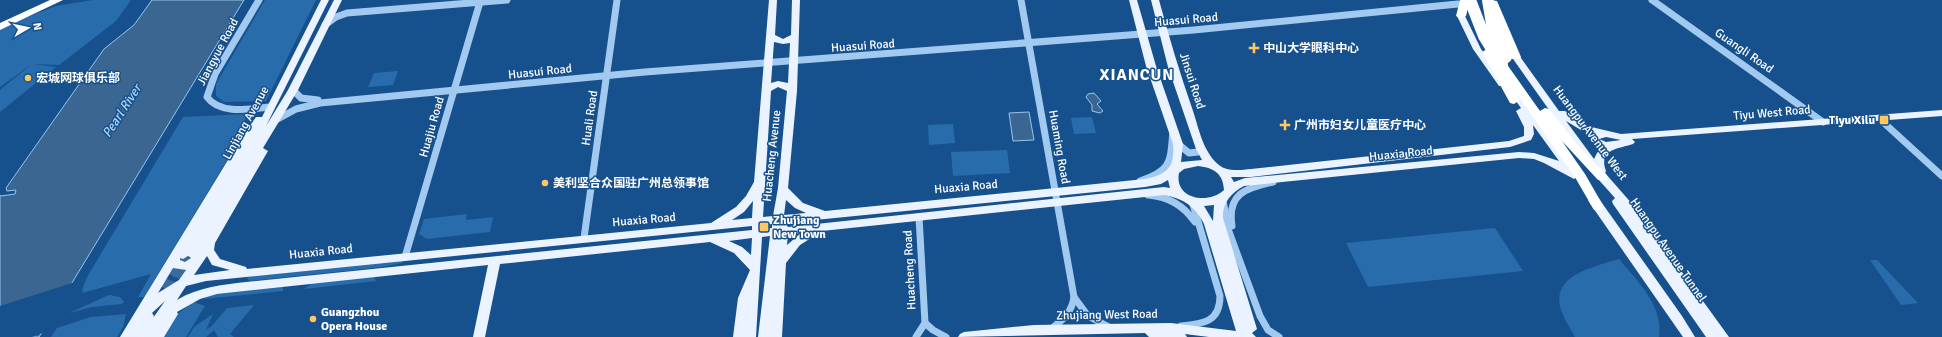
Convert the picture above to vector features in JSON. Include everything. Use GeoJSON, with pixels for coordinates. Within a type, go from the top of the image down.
{"type":"FeatureCollection","features":[{"type":"Feature","properties":{"kind":"highway"},"geometry":{"type":"LineString","coordinates":[[1,26],[58,0]]}},
{"type":"Feature","properties":{"kind":"highway"},"geometry":{"type":"LineString","coordinates":[[1470,0],[1479,27],[1510,62],[1564,136],[1602,177]]}},
{"type":"Feature","properties":{"kind":"highway"},"geometry":{"type":"LineString","coordinates":[[1488,0],[1493,30],[1500,47],[1598,207]]}},
{"type":"Feature","properties":{"kind":"highway"},"geometry":{"type":"LineString","coordinates":[[1492,0],[1510,62]]}},
{"type":"Feature","properties":{"kind":"highway"},"geometry":{"type":"LineString","coordinates":[[1460,1],[1461,16]]}},
{"type":"Feature","properties":{"kind":"highway"},"geometry":{"type":"LineString","coordinates":[[1487,52],[1514,100]]}},
{"type":"Feature","properties":{"kind":"main road","name":"Linjiang Avenue"},"geometry":{"type":"LineString","coordinates":[[189,255],[245,139],[270,107],[325,0]]}},
{"type":"Feature","properties":{"kind":"main road","name":"Huacheng Avenue"},"geometry":{"type":"LineString","coordinates":[[750,337],[756,269],[759,179],[765,91],[773,0]]}},
{"type":"Feature","properties":{"kind":"main road","name":"Huacheng Avenue"},"geometry":{"type":"LineString","coordinates":[[764,337],[784,188],[792,91],[796,0]]}},
{"type":"Feature","properties":{"kind":"main road"},"geometry":{"type":"LineString","coordinates":[[1133,0],[1143,32],[1151,66],[1178,144],[1180,155],[1173,172],[1172,183],[1180,195]]}},
{"type":"Feature","properties":{"kind":"main road","name":"Jinsui Road"},"geometry":{"type":"LineString","coordinates":[[1155,0],[1174,67],[1201,149],[1206,158],[1214,166]]}},
{"type":"Feature","properties":{"kind":"main road"},"geometry":{"type":"LineString","coordinates":[[1474,0],[1474,25],[1487,52],[1692,337]]}},
{"type":"Feature","properties":{"kind":"main road","name":"Huangpu Avenue West"},"geometry":{"type":"LineString","coordinates":[[1484,0],[1492,23],[1510,62],[1548,101],[1602,177],[1630,209],[1723,337]]}},
{"type":"Feature","properties":{"kind":"main road"},"geometry":{"type":"LineString","coordinates":[[250,272],[227,267],[216,262],[209,250],[210,243],[258,161],[270,136],[274,121],[293,90],[336,3]]}},
{"type":"Feature","properties":{"kind":"main road"},"geometry":{"type":"LineString","coordinates":[[1461,16],[1476,49],[1554,157],[1574,175]]}},
{"type":"Feature","properties":{"kind":"main road"},"geometry":{"type":"LineString","coordinates":[[770,36],[780,42],[792,39],[795,35]]}},
{"type":"Feature","properties":{"kind":"main road"},"geometry":{"type":"LineString","coordinates":[[765,91],[775,84],[782,84],[788,86],[792,91]]}},
{"type":"Feature","properties":{"kind":"main road","name":"Huaxia Road"},"geometry":{"type":"LineString","coordinates":[[145,313],[164,293],[184,282],[195,279],[250,272],[584,238],[703,228],[830,226],[1164,191],[1180,195],[1192,201],[1211,202],[1226,194],[1240,183],[1256,177],[1510,144],[1528,138],[1530,130],[1529,124],[1514,100]]}},
{"type":"Feature","properties":{"kind":"main road","name":"Tiyu West Road"},"geometry":{"type":"LineString","coordinates":[[1548,101],[1578,125],[1603,134],[1627,137],[1942,113]]}},
{"type":"Feature","properties":{"kind":"main road","name":"Tiyu West Road"},"geometry":{"type":"LineString","coordinates":[[1603,134],[1594,136],[1594,140],[1596,143],[1604,146],[1886,124],[1942,118]]}},
{"type":"Feature","properties":{"kind":"main road","name":"Linjiang Avenue"},"geometry":{"type":"LineString","coordinates":[[189,255],[274,121]]}},
{"type":"Feature","properties":{"kind":"main road"},"geometry":{"type":"LineString","coordinates":[[1510,144],[1520,150],[1521,153],[1518,155]]}},
{"type":"Feature","properties":{"kind":"main road"},"geometry":{"type":"LineString","coordinates":[[1602,177],[1598,159],[1602,153],[1614,145]]}},
{"type":"Feature","properties":{"kind":"main road","name":"Huaxia Road"},"geometry":{"type":"LineString","coordinates":[[780,226],[831,214],[1154,182],[1181,166],[1198,162],[1214,166],[1223,172],[1256,177],[1300,178],[1530,155],[1543,158],[1574,175]]}},
{"type":"Feature","properties":{"kind":"main road"},"geometry":{"type":"LineString","coordinates":[[1223,172],[1229,181],[1226,194],[1219,202],[1217,210],[1219,226],[1247,332]]}},
{"type":"Feature","properties":{"kind":"main road","name":"Huangpu Avenue Tunnel"},"geometry":{"type":"LineString","coordinates":[[1602,177],[1634,227],[1712,337]]}},
{"type":"Feature","properties":{"kind":"main road"},"geometry":{"type":"LineString","coordinates":[[739,337],[744,298],[756,269],[746,254],[738,248],[721,242],[702,240],[707,233],[703,228],[734,216],[740,211],[749,201],[759,179]]}},
{"type":"Feature","properties":{"kind":"main road"},"geometry":{"type":"LineString","coordinates":[[781,264],[787,252],[796,242],[812,232],[830,226],[828,221],[831,214],[802,208],[789,198],[784,188]]}},
{"type":"Feature","properties":{"kind":"main road"},"geometry":{"type":"LineString","coordinates":[[1192,201],[1203,211],[1209,224],[1247,332]]}},
{"type":"Feature","properties":{"kind":"main road"},"geometry":{"type":"LineString","coordinates":[[776,337],[781,264],[780,226]]}},
{"type":"Feature","properties":{"kind":"main road","name":"Huaxia Road"},"geometry":{"type":"LineString","coordinates":[[140,329],[185,300],[198,294],[216,290],[495,260],[702,240],[757,228]]}},
{"type":"Feature","properties":{"kind":"main road"},"geometry":{"type":"LineString","coordinates":[[140,329],[148,300],[189,255],[210,243]]}},
{"type":"Feature","properties":{"kind":"main road"},"geometry":{"type":"LineString","coordinates":[[126,337],[140,329],[184,282],[189,255]]}},
{"type":"Feature","properties":{"kind":"main road"},"geometry":{"type":"LineString","coordinates":[[479,337],[495,260]]}},
{"type":"Feature","properties":{"kind":"main road"},"geometry":{"type":"LineString","coordinates":[[246,286],[239,284],[239,280],[250,272]]}},
{"type":"Feature","properties":{"kind":"main road"},"geometry":{"type":"LineString","coordinates":[[158,337],[168,319],[177,310],[197,297],[216,290]]}},
{"type":"Feature","properties":{"kind":"main road"},"geometry":{"type":"LineString","coordinates":[[140,329],[155,304],[164,293]]}},
{"type":"Feature","properties":{"kind":"main road"},"geometry":{"type":"LineString","coordinates":[[140,329],[148,300]]}},
{"type":"Feature","properties":{"kind":"main road"},"geometry":{"type":"LineString","coordinates":[[1678,318],[1680,337]]}},
{"type":"Feature","properties":{"kind":"main road"},"geometry":{"type":"LineString","coordinates":[[1678,318],[1689,337]]}},
{"type":"Feature","properties":{"kind":"main road"},"geometry":{"type":"LineString","coordinates":[[1113,328],[1180,337]]}},
{"type":"Feature","properties":{"kind":"main road","name":"Zhujiang West Road"},"geometry":{"type":"LineString","coordinates":[[964,337],[1004,332],[1113,328],[1247,332]]}},
{"type":"Feature","properties":{"kind":"main road"},"geometry":{"type":"LineString","coordinates":[[140,329],[146,337]]}},
{"type":"Feature","properties":{"kind":"street","name":"Jiangyue Road"},"geometry":{"type":"LineString","coordinates":[[259,0],[215,74],[207,97],[213,105],[226,109],[270,107]]}},
{"type":"Feature","properties":{"kind":"street"},"geometry":{"type":"LineString","coordinates":[[325,26],[336,17],[347,13],[507,0]]}},
{"type":"Feature","properties":{"kind":"street","name":"Huali Road"},"geometry":{"type":"LineString","coordinates":[[584,238],[618,0]]}},
{"type":"Feature","properties":{"kind":"street","name":"Huaming Road"},"geometry":{"type":"LineString","coordinates":[[1020,0],[1029,42],[1054,192],[1074,297]]}},
{"type":"Feature","properties":{"kind":"street"},"geometry":{"type":"LineString","coordinates":[[1495,11],[1496,0]]}},
{"type":"Feature","properties":{"kind":"street","name":"Guangli Road"},"geometry":{"type":"LineString","coordinates":[[1652,0],[1812,112],[1823,122]]}},
{"type":"Feature","properties":{"kind":"street","name":"Huasui Road"},"geometry":{"type":"LineString","coordinates":[[274,121],[296,109],[320,103],[454,89],[607,74],[1344,17],[1460,1]]}},
{"type":"Feature","properties":{"kind":"street","name":"Huajiu Road"},"geometry":{"type":"LineString","coordinates":[[405,257],[480,2]]}},
{"type":"Feature","properties":{"kind":"street"},"geometry":{"type":"LineString","coordinates":[[336,3],[340,11],[347,13]]}},
{"type":"Feature","properties":{"kind":"street","name":"Huasui Road"},"geometry":{"type":"LineString","coordinates":[[293,90],[301,98],[313,100],[454,89]]}},
{"type":"Feature","properties":{"kind":"street"},"geometry":{"type":"LineString","coordinates":[[1886,124],[1942,176]]}},
{"type":"Feature","properties":{"kind":"street"},"geometry":{"type":"LineString","coordinates":[[1131,184],[1157,174],[1166,166],[1172,152],[1171,141],[1173,130]]}},
{"type":"Feature","properties":{"kind":"street"},"geometry":{"type":"LineString","coordinates":[[1178,144],[1190,153],[1198,152],[1201,149]]}},
{"type":"Feature","properties":{"kind":"street"},"geometry":{"type":"LineString","coordinates":[[1241,263],[1230,216],[1231,206],[1235,198],[1245,190],[1258,185],[1300,178]]}},
{"type":"Feature","properties":{"kind":"street"},"geometry":{"type":"LineString","coordinates":[[1136,194],[1164,197],[1179,204],[1192,216],[1202,234]]}},
{"type":"Feature","properties":{"kind":"street"},"geometry":{"type":"LineString","coordinates":[[1226,194],[1227,224],[1241,263],[1264,324],[1268,330],[1279,337]]}},
{"type":"Feature","properties":{"kind":"street"},"geometry":{"type":"LineString","coordinates":[[1148,328],[1199,324],[1209,321],[1218,314],[1221,308],[1220,296],[1192,201]]}},
{"type":"Feature","properties":{"kind":"street","name":"Huacheng Road"},"geometry":{"type":"LineString","coordinates":[[919,217],[925,323]]}},
{"type":"Feature","properties":{"kind":"street"},"geometry":{"type":"LineString","coordinates":[[1074,297],[1090,320],[1113,328]]}},
{"type":"Feature","properties":{"kind":"street"},"geometry":{"type":"LineString","coordinates":[[1050,330],[1068,316],[1074,305],[1074,297]]}},
{"type":"Feature","properties":{"kind":"street"},"geometry":{"type":"LineString","coordinates":[[916,337],[925,323],[933,330],[946,337]]}},
{"type":"Feature","properties":{"kind":"shaded area"},"geometry":{"type":"Polygon","coordinates":[[[93,0],[131,0],[116,21],[59,65],[32,64],[0,87],[0,28],[56,6],[93,0]]]}},
{"type":"Feature","properties":{"kind":"shaded area"},"geometry":{"type":"Polygon","coordinates":[[[265,0],[316,0],[266,101],[224,102],[216,96],[216,84],[265,0]]]}},
{"type":"Feature","properties":{"kind":"shaded area","name":"宏城网球俱乐部"},"geometry":{"type":"Polygon","coordinates":[[[32,64],[56,67],[0,112],[0,90],[32,64]]]}},
{"type":"Feature","properties":{"kind":"shaded area"},"geometry":{"type":"Polygon","coordinates":[[[398,71],[393,85],[368,87],[374,73],[398,71]]]}},
{"type":"Feature","properties":{"kind":"shaded area"},"geometry":{"type":"Polygon","coordinates":[[[248,114],[237,134],[243,134],[144,297],[138,297],[151,274],[82,293],[87,277],[183,117],[248,114]]]}},
{"type":"Feature","properties":{"kind":"shaded area"},"geometry":{"type":"Polygon","coordinates":[[[1092,117],[1096,133],[1074,134],[1071,118],[1092,117]]]}},
{"type":"Feature","properties":{"kind":"shaded area"},"geometry":{"type":"Polygon","coordinates":[[[953,124],[955,143],[929,145],[928,125],[953,124]]]}},
{"type":"Feature","properties":{"kind":"shaded area"},"geometry":{"type":"Polygon","coordinates":[[[1007,150],[1010,173],[953,176],[951,152],[1007,150]]]}},
{"type":"Feature","properties":{"kind":"shaded area"},"geometry":{"type":"Polygon","coordinates":[[[467,214],[466,220],[493,217],[490,232],[427,239],[419,234],[424,219],[467,214]]]}},
{"type":"Feature","properties":{"kind":"shaded area"},"geometry":{"type":"Polygon","coordinates":[[[1495,228],[1523,271],[1368,287],[1346,243],[1495,228]]]}},
{"type":"Feature","properties":{"kind":"shaded area"},"geometry":{"type":"Polygon","coordinates":[[[1619,259],[1641,285],[1653,304],[1659,326],[1659,337],[1575,337],[1562,312],[1559,299],[1561,289],[1567,281],[1576,275],[1598,265],[1619,259]]]}},
{"type":"Feature","properties":{"kind":"shaded area"},"geometry":{"type":"Polygon","coordinates":[[[404,260],[402,263],[382,267],[250,281],[247,278],[250,276],[404,260]]]}},
{"type":"Feature","properties":{"kind":"shaded area"},"geometry":{"type":"Polygon","coordinates":[[[1870,260],[1877,260],[1918,303],[1901,305],[1870,260]]]}},
{"type":"Feature","properties":{"kind":"shaded area"},"geometry":{"type":"Polygon","coordinates":[[[374,277],[376,281],[304,289],[314,282],[374,277]]]}},
{"type":"Feature","properties":{"kind":"shaded area"},"geometry":{"type":"Polygon","coordinates":[[[283,286],[283,291],[203,299],[211,295],[283,286]]]}},
{"type":"Feature","properties":{"kind":"shaded area"},"geometry":{"type":"Polygon","coordinates":[[[109,295],[120,297],[124,302],[121,304],[92,307],[69,313],[109,295]]]}},
{"type":"Feature","properties":{"kind":"shaded area"},"geometry":{"type":"Polygon","coordinates":[[[193,302],[205,306],[186,337],[162,337],[174,317],[193,302]]]}},
{"type":"Feature","properties":{"kind":"shaded area"},"geometry":{"type":"Polygon","coordinates":[[[254,305],[230,334],[234,337],[218,337],[214,330],[206,337],[188,337],[194,327],[213,314],[206,330],[212,326],[227,308],[254,305]]]}},
{"type":"Feature","properties":{"kind":"shaded area"},"geometry":{"type":"Polygon","coordinates":[[[126,314],[123,327],[117,337],[51,337],[57,328],[91,317],[126,314]]]}},
{"type":"Feature","properties":{"kind":"water","name":"Pearl River"},"geometry":{"type":"Polygon","coordinates":[[[152,0],[244,0],[39,337],[0,337],[0,195],[15,194],[16,190],[7,191],[6,188],[104,49],[134,25],[152,0]]]}},
{"type":"Feature","properties":{"kind":"water"},"geometry":{"type":"Polygon","coordinates":[[[1094,93],[1101,101],[1097,104],[1103,111],[1100,113],[1092,111],[1092,105],[1086,97],[1088,94],[1094,93]]]}},
{"type":"Feature","properties":{"kind":"water"},"geometry":{"type":"Polygon","coordinates":[[[1029,112],[1034,140],[1013,141],[1009,113],[1029,112]]]}},
{"type":"Feature","properties":{"kind":"pier"},"geometry":{"type":"Polygon","coordinates":[[[75,282],[45,332],[32,337],[0,337],[0,306],[75,282]]]}},
{"type":"Feature","properties":{"kind":"tunnel"},"geometry":{"type":"LineString","coordinates":[[156,301],[183,255]]}},
{"type":"Feature","properties":{"kind":"tunnel"},"geometry":{"type":"LineString","coordinates":[[172,292],[191,259]]}},
{"type":"Feature","properties":{"kind":"place","name":"中山大学眼科中心"},"geometry":{"type":"Point","coordinates":[1254,48]}},
{"type":"Feature","properties":{"kind":"place","name":"宏城网球俱乐部"},"geometry":{"type":"Point","coordinates":[28,78]}},
{"type":"Feature","properties":{"kind":"place","name":"Tiyu Xilu"},"geometry":{"type":"Point","coordinates":[1884,120]}},
{"type":"Feature","properties":{"kind":"place","name":"广州市妇女儿童医疗中心"},"geometry":{"type":"Point","coordinates":[1285,125]}},
{"type":"Feature","properties":{"kind":"place","name":"美利坚合众国驻广州总领事馆"},"geometry":{"type":"Point","coordinates":[545,183]}},
{"type":"Feature","properties":{"kind":"place","name":"Zhujiang New Town"},"geometry":{"type":"Point","coordinates":[764,227]}},
{"type":"Feature","properties":{"kind":"place","name":"Guangzhou Opera House"},"geometry":{"type":"Point","coordinates":[313,319]}},
{"type":"Feature","properties":{"kind":"district","name":"XIANCUN"},"geometry":{"type":"Point","coordinates":[1137,75]}}]}
